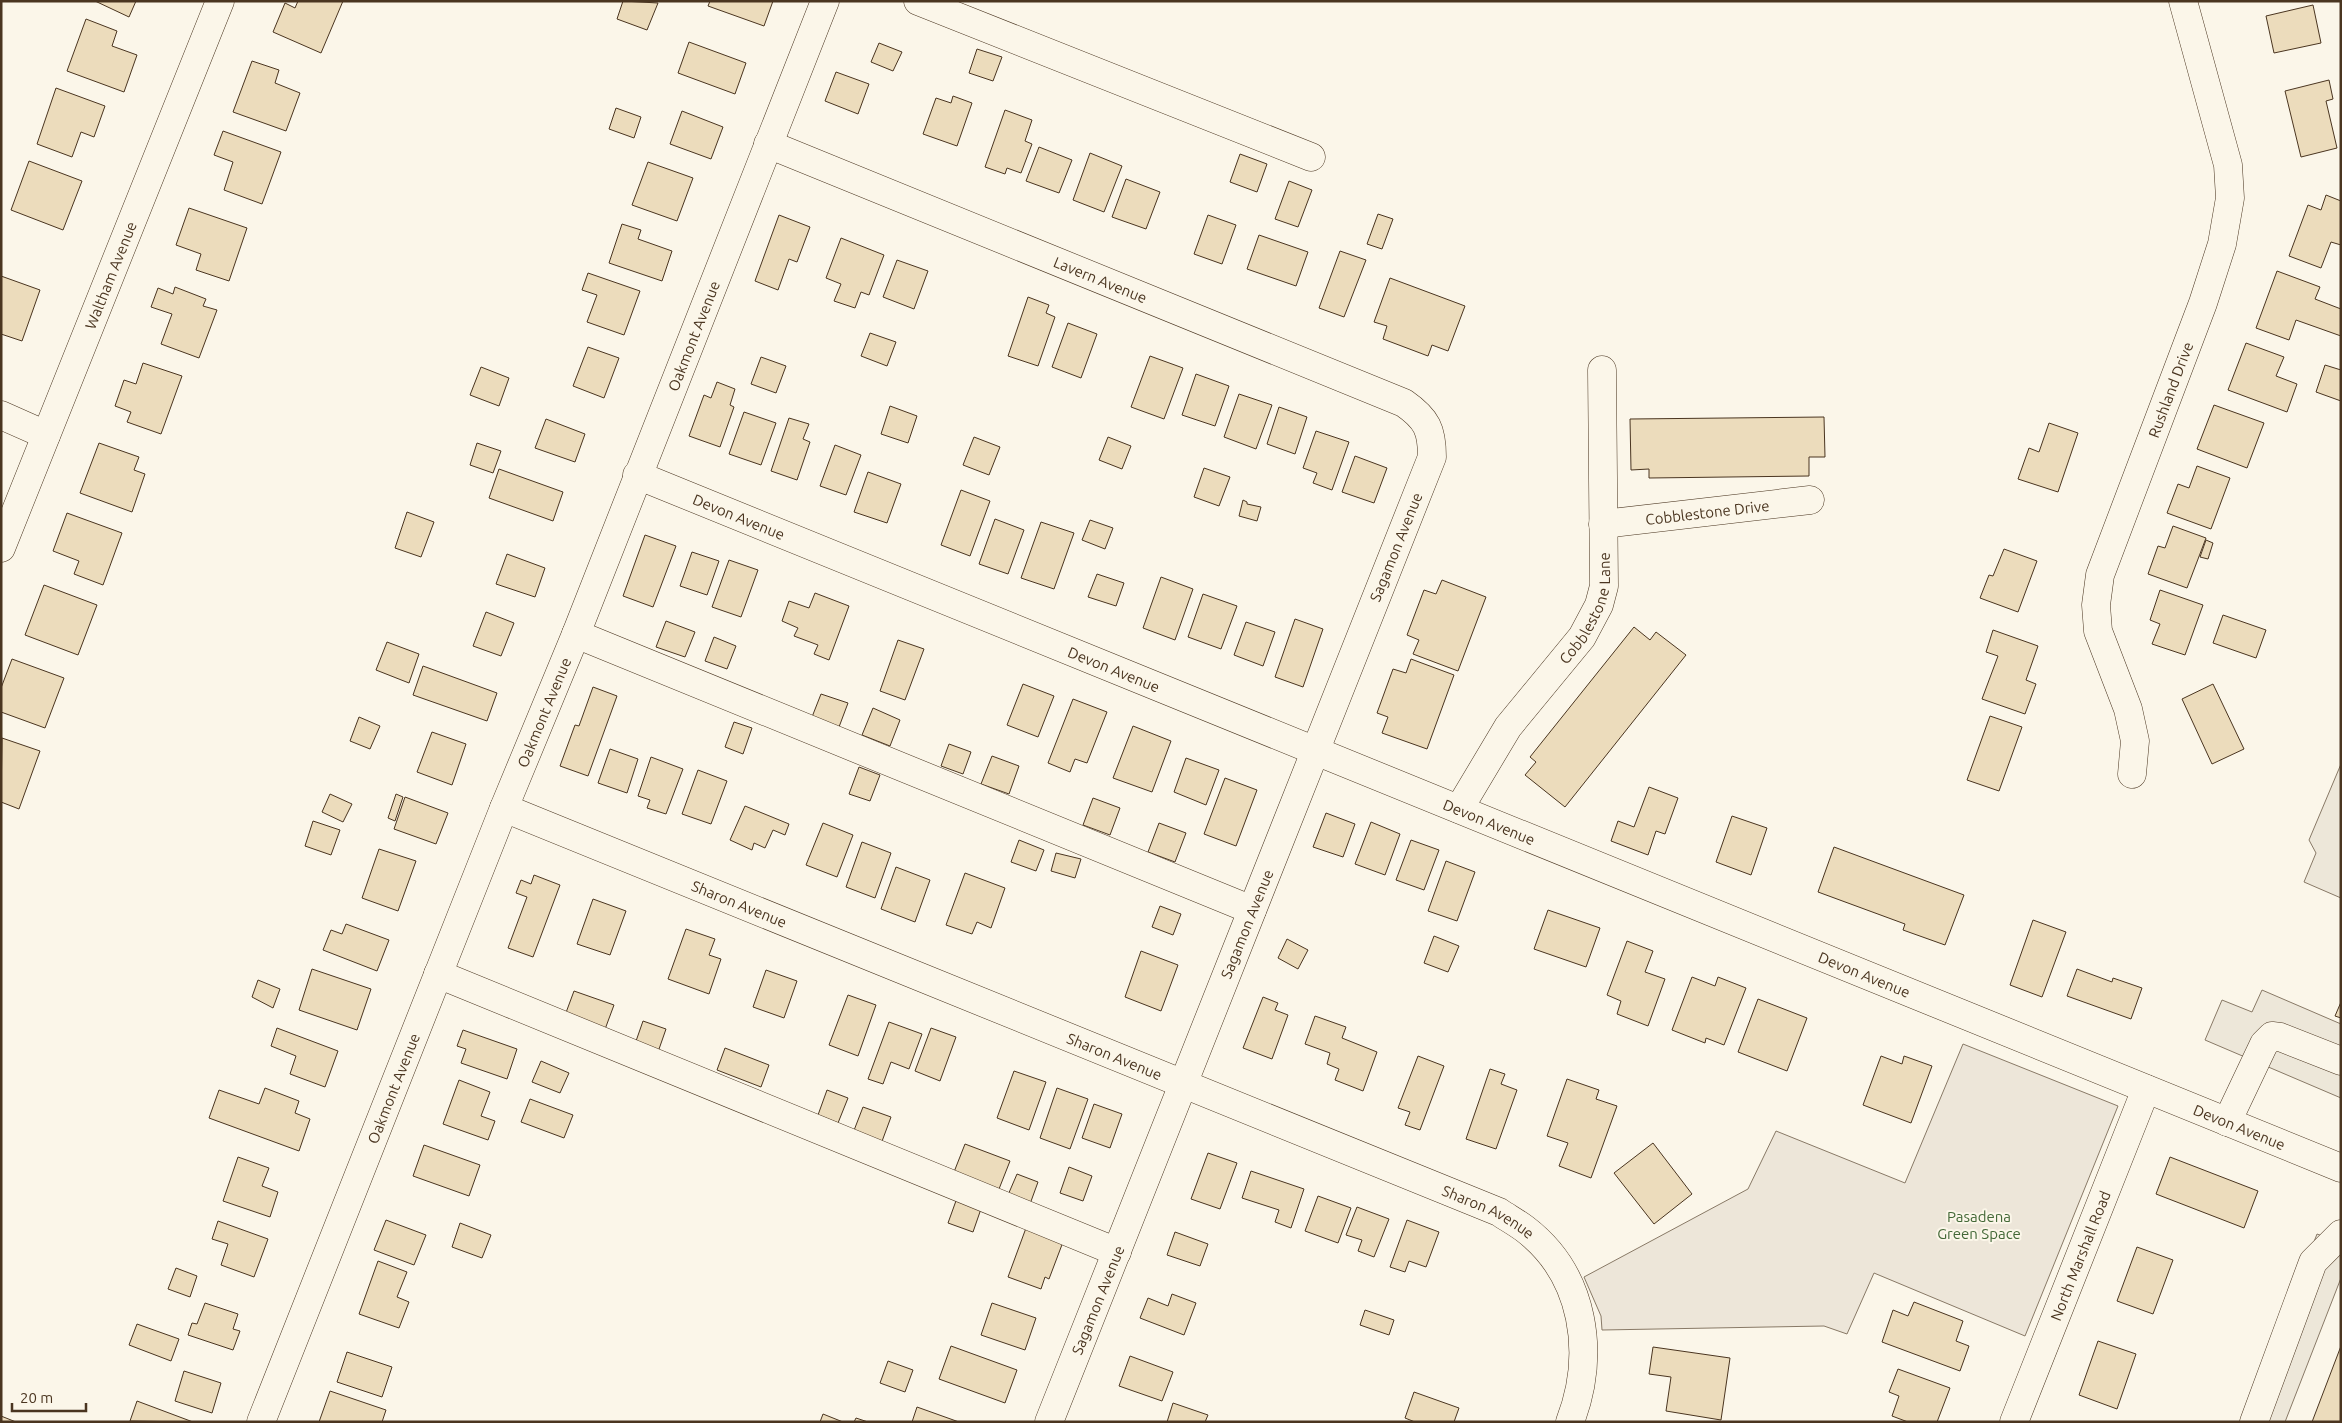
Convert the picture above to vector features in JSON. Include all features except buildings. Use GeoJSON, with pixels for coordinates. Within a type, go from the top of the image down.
{"type":"FeatureCollection","features":[{"type":"Feature","properties":{"kind":"street","name":"Waltham Avenue"},"geometry":{"type":"LineString","coordinates":[[1,548],[220,1]]}},
{"type":"Feature","properties":{"kind":"street","name":"Oakmont Avenue"},"geometry":{"type":"LineString","coordinates":[[261,1422],[504,808],[576,634],[825,1]]}},
{"type":"Feature","properties":{"kind":"street"},"geometry":{"type":"LineString","coordinates":[[918,1],[1311,156]]}},
{"type":"Feature","properties":{"kind":"street","name":"Rushland Drive"},"geometry":{"type":"LineString","coordinates":[[2132,774],[2135,741],[2128,709],[2098,631],[2096,605],[2100,575],[2203,303],[2222,244],[2230,198],[2228,166],[2183,1]]}},
{"type":"Feature","properties":{"kind":"street","name":"Lavern Avenue"},"geometry":{"type":"LineString","coordinates":[[768,144],[1404,404],[1417,412],[1426,424]]}},
{"type":"Feature","properties":{"kind":"street","name":"Cobblestone Lane"},"geometry":{"type":"LineString","coordinates":[[1459,810],[1508,727],[1582,637],[1598,604],[1604,586],[1602,370]]}},
{"type":"Feature","properties":{"kind":"street"},"geometry":{"type":"LineString","coordinates":[[1,415],[46,435]]}},
{"type":"Feature","properties":{"kind":"street","name":"Sagamon Avenue"},"geometry":{"type":"LineString","coordinates":[[1049,1422],[1432,457],[1432,438],[1426,424]]}},
{"type":"Feature","properties":{"kind":"street","name":"Devon Avenue"},"geometry":{"type":"LineString","coordinates":[[637,476],[2341,1168]]}},
{"type":"Feature","properties":{"kind":"street","name":"Cobblestone Drive"},"geometry":{"type":"LineString","coordinates":[[1603,524],[1810,500]]}},
{"type":"Feature","properties":{"kind":"street"},"geometry":{"type":"LineString","coordinates":[[576,634],[1252,910]]}},
{"type":"Feature","properties":{"kind":"street","name":"Sharon Avenue"},"geometry":{"type":"LineString","coordinates":[[504,808],[1499,1212],[1526,1230],[1550,1255],[1569,1283],[1583,1325],[1584,1346],[1582,1379],[1570,1422]]}},
{"type":"Feature","properties":{"kind":"street"},"geometry":{"type":"LineString","coordinates":[[438,974],[1117,1252]]}},
{"type":"Feature","properties":{"kind":"street"},"geometry":{"type":"LineString","coordinates":[[2227,1122],[2264,1044],[2272,1036],[2280,1037],[2341,1060]]}},
{"type":"Feature","properties":{"kind":"street","name":"North Marshall Road"},"geometry":{"type":"LineString","coordinates":[[2014,1422],[2146,1089]]}},
{"type":"Feature","properties":{"kind":"street"},"geometry":{"type":"LineString","coordinates":[[2254,1422],[2313,1262],[2341,1234]]}},
{"type":"Feature","properties":{"kind":"green space","name":"Pasadena Green Space"},"geometry":{"type":"Polygon","coordinates":[[[1963,1044],[2118,1106],[2025,1336],[1874,1273],[1847,1334],[1824,1326],[1602,1330],[1601,1316],[1584,1277],[1748,1189],[1776,1131],[1905,1183],[1963,1044]]]}},
{"type":"Feature","properties":{"kind":"shaded area"},"geometry":{"type":"Polygon","coordinates":[[[2341,764],[2341,898],[2304,882],[2316,853],[2309,840],[2341,764]]]}},
{"type":"Feature","properties":{"kind":"shaded area"},"geometry":{"type":"Polygon","coordinates":[[[2262,990],[2341,1024],[2341,1098],[2205,1040],[2222,1000],[2252,1012],[2262,990]]]}},
{"type":"Feature","properties":{"kind":"shaded area"},"geometry":{"type":"Polygon","coordinates":[[[2317,1234],[2341,1243],[2341,1278],[2285,1422],[2244,1422],[2317,1234]]]}}]}
